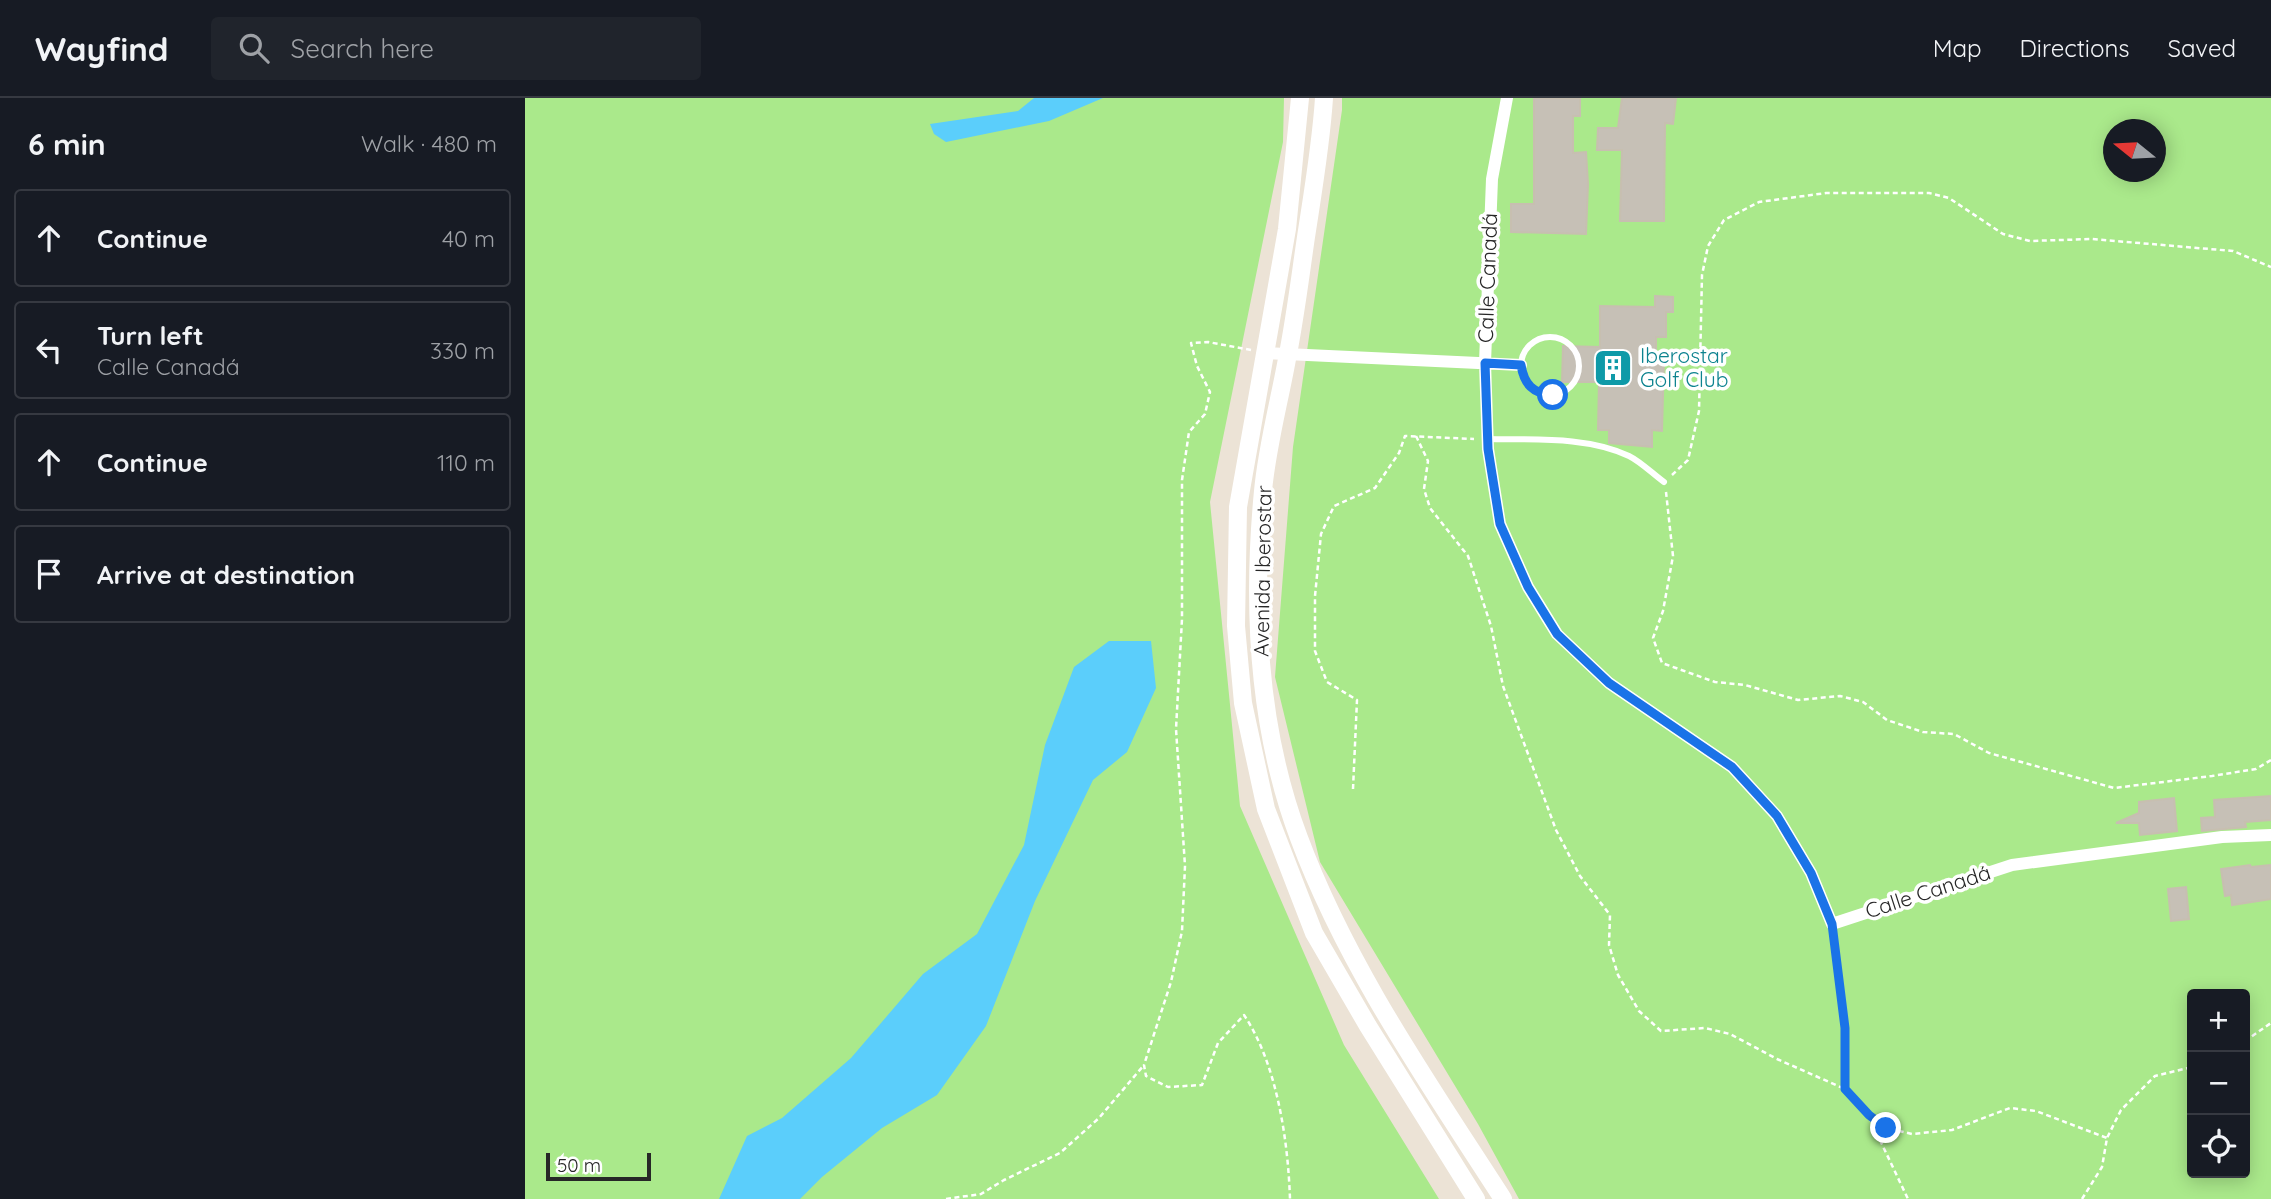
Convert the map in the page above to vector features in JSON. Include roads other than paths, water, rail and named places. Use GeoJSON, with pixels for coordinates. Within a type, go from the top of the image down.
{"type":"FeatureCollection","features":[{"type":"Feature","properties":{"kind":"street","name":"Avenida Iberostar"},"geometry":{"type":"LineString","coordinates":[[1300,98],[1287,229],[1238,507],[1236,626],[1243,703],[1266,809],[1314,933],[1327,959],[1476,1199]]}},
{"type":"Feature","properties":{"kind":"street","name":"Avenida Iberostar"},"geometry":{"type":"LineString","coordinates":[[1324,98],[1319,153],[1288,355],[1268,455],[1260,538],[1258,625],[1265,702],[1276,759],[1298,837],[1331,914],[1353,958],[1503,1199]]}},
{"type":"Feature","properties":{"kind":"street","name":"Calle Canadá"},"geometry":{"type":"LineString","coordinates":[[1507,98],[1492,179],[1485,363],[1487,439],[1500,524],[1528,587],[1557,634],[1609,683],[1732,767],[1777,816],[1811,873],[1832,924],[2012,864],[2222,837],[2271,835]]}},
{"type":"Feature","properties":{"kind":"street"},"geometry":{"type":"LineString","coordinates":[[1265,353],[1521,365]]}},
{"type":"Feature","properties":{"kind":"lane"},"geometry":{"type":"LineString","coordinates":[[1552,336],[1570,343],[1579,360],[1580,369],[1571,387],[1563,393],[1543,395],[1527,384],[1521,365],[1523,355],[1534,341],[1552,336]]}},
{"type":"Feature","properties":{"kind":"lane"},"geometry":{"type":"LineString","coordinates":[[1487,439],[1550,440],[1598,446],[1630,457],[1664,482]]}},
{"type":"Feature","properties":{"kind":"water"},"geometry":{"type":"Polygon","coordinates":[[[1034,98],[1103,98],[1049,121],[946,142],[934,134],[930,124],[1018,111],[1034,98]]]}},
{"type":"Feature","properties":{"kind":"water"},"geometry":{"type":"Polygon","coordinates":[[[1109,641],[1151,641],[1156,688],[1127,752],[1093,780],[1035,901],[986,1026],[937,1095],[882,1128],[822,1177],[800,1199],[719,1199],[747,1136],[782,1118],[851,1058],[923,974],[977,934],[1024,845],[1045,745],[1074,667],[1109,641]]]}},
{"type":"Feature","properties":{"kind":"place","name":"Iberostar Golf Club"},"geometry":{"type":"Point","coordinates":[1613,368]}}]}
